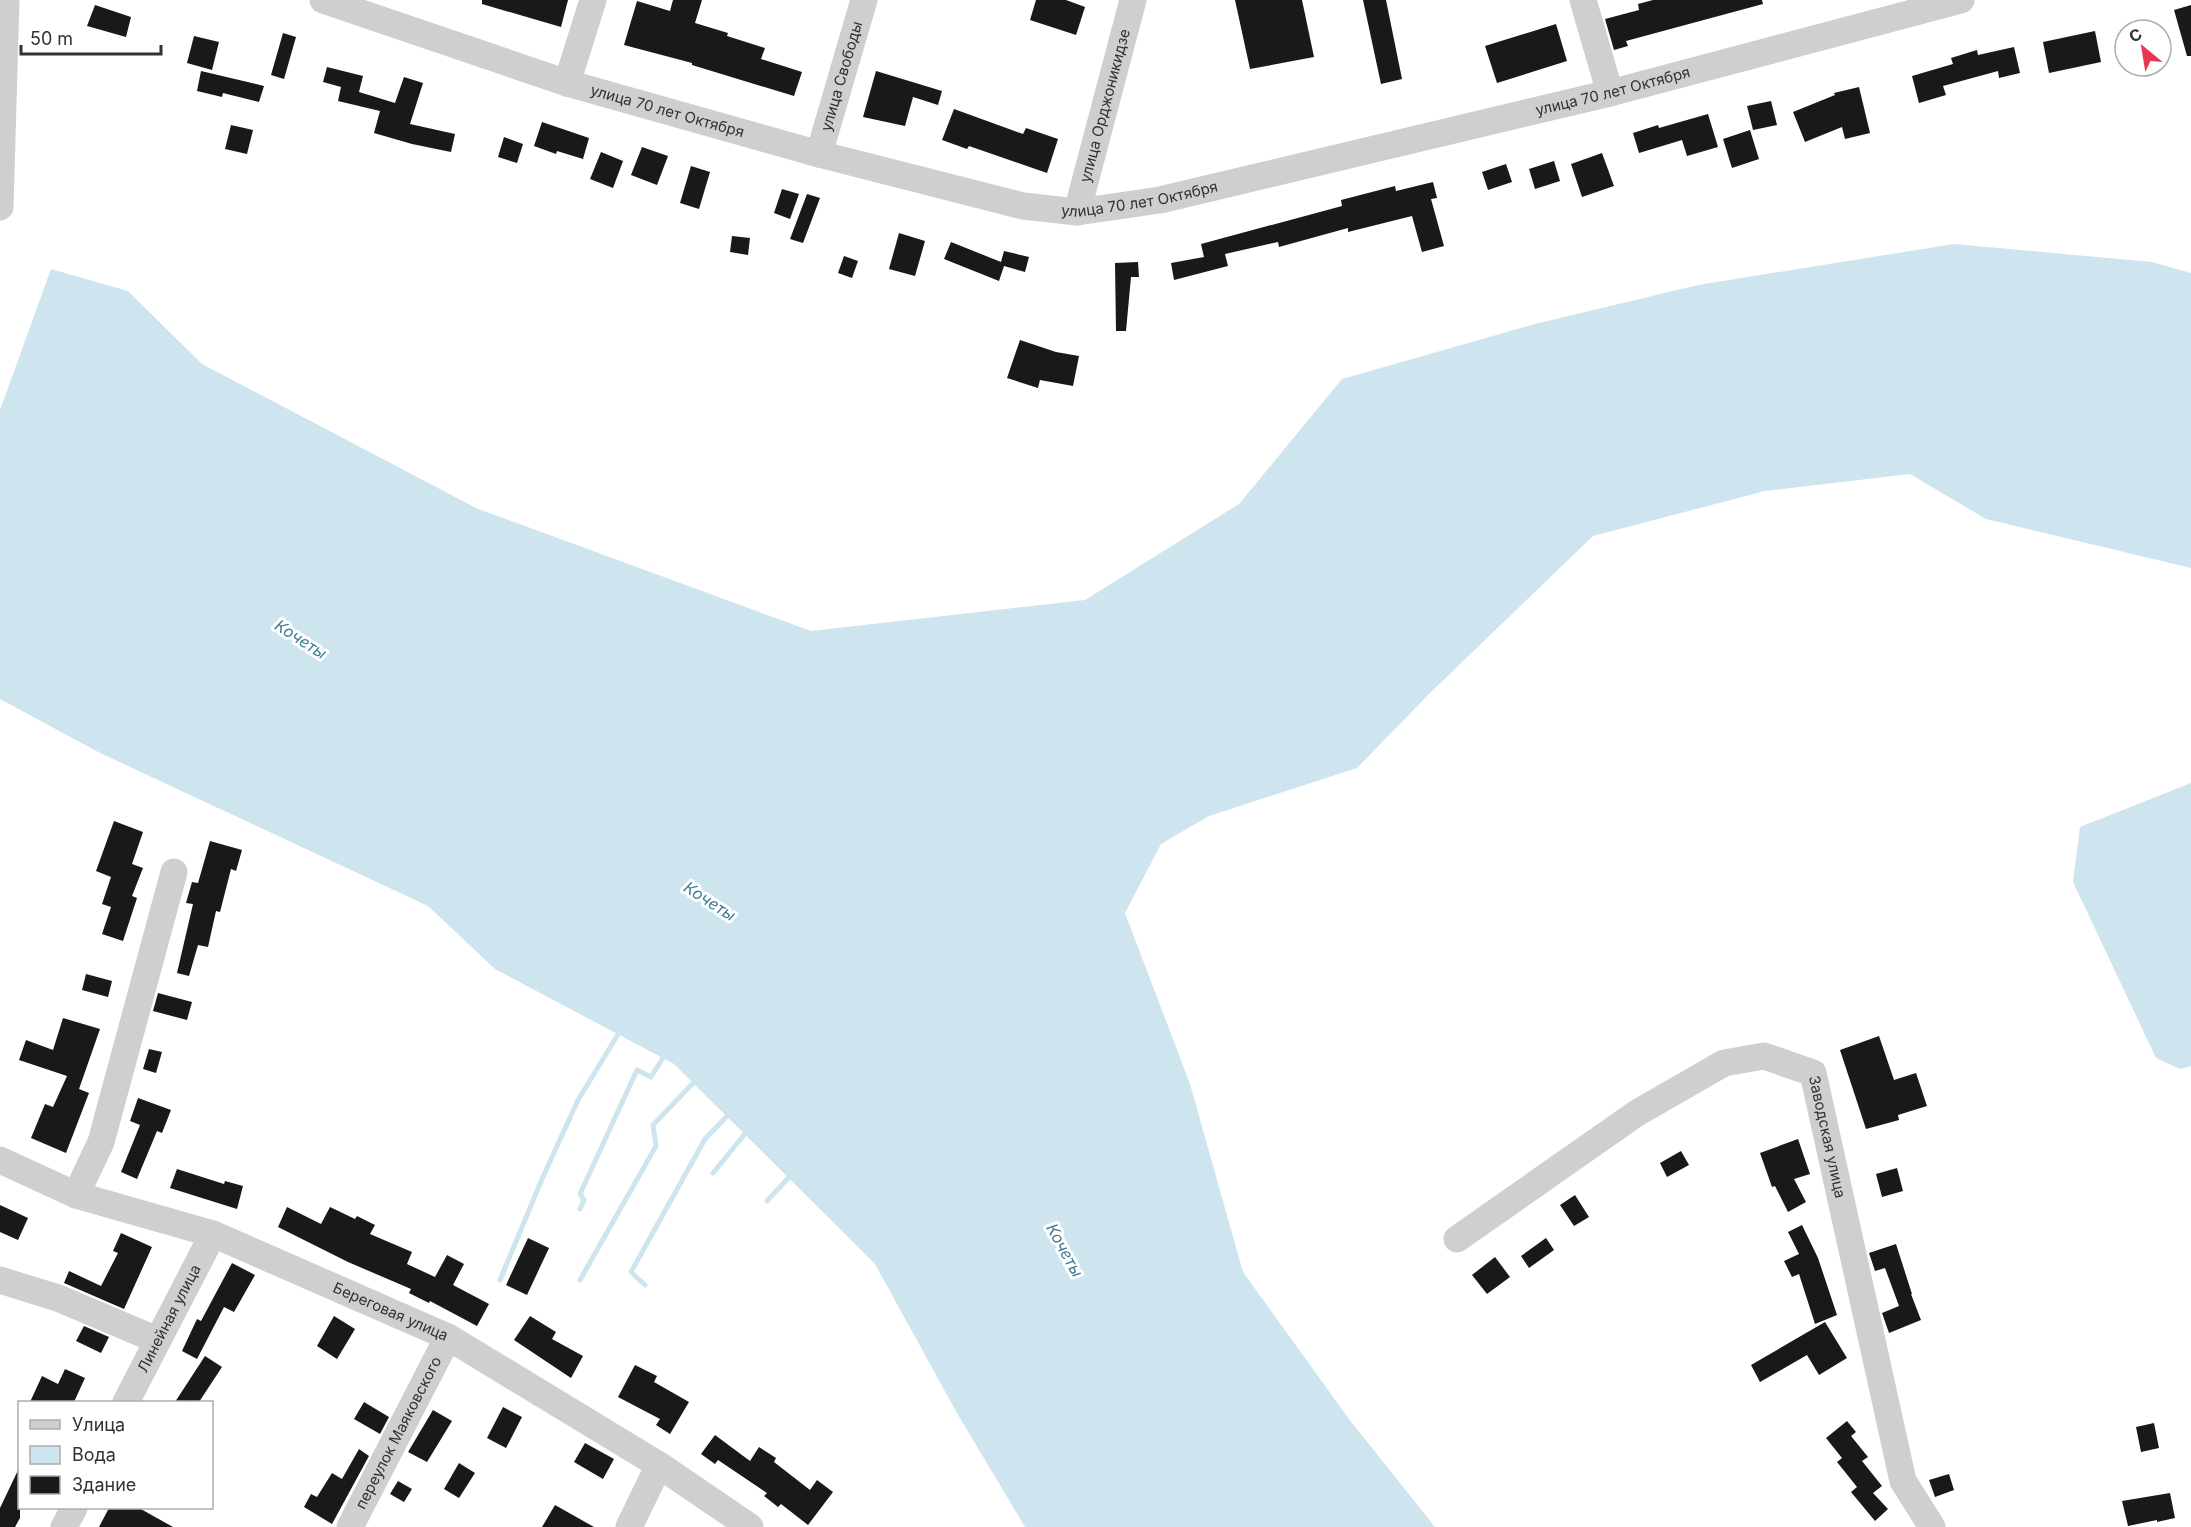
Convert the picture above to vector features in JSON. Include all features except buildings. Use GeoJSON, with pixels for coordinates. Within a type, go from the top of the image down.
{"type":"FeatureCollection","features":[{"type":"Feature","properties":{"kind":"street"},"geometry":{"type":"LineString","coordinates":[[0,207],[6,0]]}},
{"type":"Feature","properties":{"kind":"street","name":"улица 70 лет Октября"},"geometry":{"type":"LineString","coordinates":[[322,0],[567,83],[819,154],[1023,206],[1077,212],[1161,200],[1610,93],[1961,0]]}},
{"type":"Feature","properties":{"kind":"street"},"geometry":{"type":"LineString","coordinates":[[567,83],[593,0]]}},
{"type":"Feature","properties":{"kind":"street","name":"улица Свободы"},"geometry":{"type":"LineString","coordinates":[[819,154],[864,0]]}},
{"type":"Feature","properties":{"kind":"street","name":"улица Орджоникидзе"},"geometry":{"type":"LineString","coordinates":[[1077,212],[1132,0]]}},
{"type":"Feature","properties":{"kind":"street"},"geometry":{"type":"LineString","coordinates":[[1583,0],[1610,93]]}},
{"type":"Feature","properties":{"kind":"street"},"geometry":{"type":"LineString","coordinates":[[76,1195],[101,1142],[174,872]]}},
{"type":"Feature","properties":{"kind":"street","name":"Заводская улица"},"geometry":{"type":"LineString","coordinates":[[1457,1239],[1637,1113],[1724,1063],[1764,1056],[1813,1073],[1903,1481],[1932,1527]]}},
{"type":"Feature","properties":{"kind":"street","name":"Береговая улица"},"geometry":{"type":"LineString","coordinates":[[0,1160],[76,1195],[213,1234],[448,1337],[659,1465],[750,1527]]}},
{"type":"Feature","properties":{"kind":"street","name":"Линейная улица"},"geometry":{"type":"LineString","coordinates":[[126,1401],[213,1234]]}},
{"type":"Feature","properties":{"kind":"street"},"geometry":{"type":"LineString","coordinates":[[0,1280],[58,1298],[157,1340]]}},
{"type":"Feature","properties":{"kind":"street","name":"переулок Маяковского"},"geometry":{"type":"LineString","coordinates":[[350,1527],[448,1337]]}},
{"type":"Feature","properties":{"kind":"street"},"geometry":{"type":"LineString","coordinates":[[629,1527],[659,1465]]}},
{"type":"Feature","properties":{"kind":"street"},"geometry":{"type":"LineString","coordinates":[[64,1527],[73,1509]]}},
{"type":"Feature","properties":{"kind":"water","name":"Кочеты"},"geometry":{"type":"Polygon","coordinates":[[[1954,244],[2152,262],[2191,273],[2191,568],[1986,519],[1910,474],[1765,491],[1593,536],[1430,693],[1357,768],[1209,816],[1161,844],[1125,913],[1190,1084],[1243,1272],[1349,1419],[1435,1527],[1025,1527],[958,1415],[875,1264],[674,1064],[495,969],[428,906],[100,753],[0,699],[0,410],[51,269],[128,291],[202,364],[476,508],[811,631],[1085,600],[1239,504],[1342,379],[1535,324],[1698,285],[1954,244]]]}},
{"type":"Feature","properties":{"kind":"water"},"geometry":{"type":"Polygon","coordinates":[[[2191,783],[2191,1066],[2180,1069],[2156,1058],[2073,882],[2080,827],[2191,783]]]}},
{"type":"Feature","properties":{"kind":"waterway"},"geometry":{"type":"LineString","coordinates":[[500,1280],[578,1100],[622,1028]]}},
{"type":"Feature","properties":{"kind":"waterway"},"geometry":{"type":"LineString","coordinates":[[580,1209],[584,1200],[580,1194],[637,1070],[651,1077],[666,1053]]}},
{"type":"Feature","properties":{"kind":"waterway"},"geometry":{"type":"LineString","coordinates":[[580,1280],[656,1146],[653,1125],[697,1079]]}},
{"type":"Feature","properties":{"kind":"waterway"},"geometry":{"type":"LineString","coordinates":[[645,1285],[631,1272],[705,1139],[731,1112]]}},
{"type":"Feature","properties":{"kind":"waterway"},"geometry":{"type":"LineString","coordinates":[[713,1173],[748,1130]]}},
{"type":"Feature","properties":{"kind":"waterway"},"geometry":{"type":"LineString","coordinates":[[767,1201],[792,1174]]}}]}
